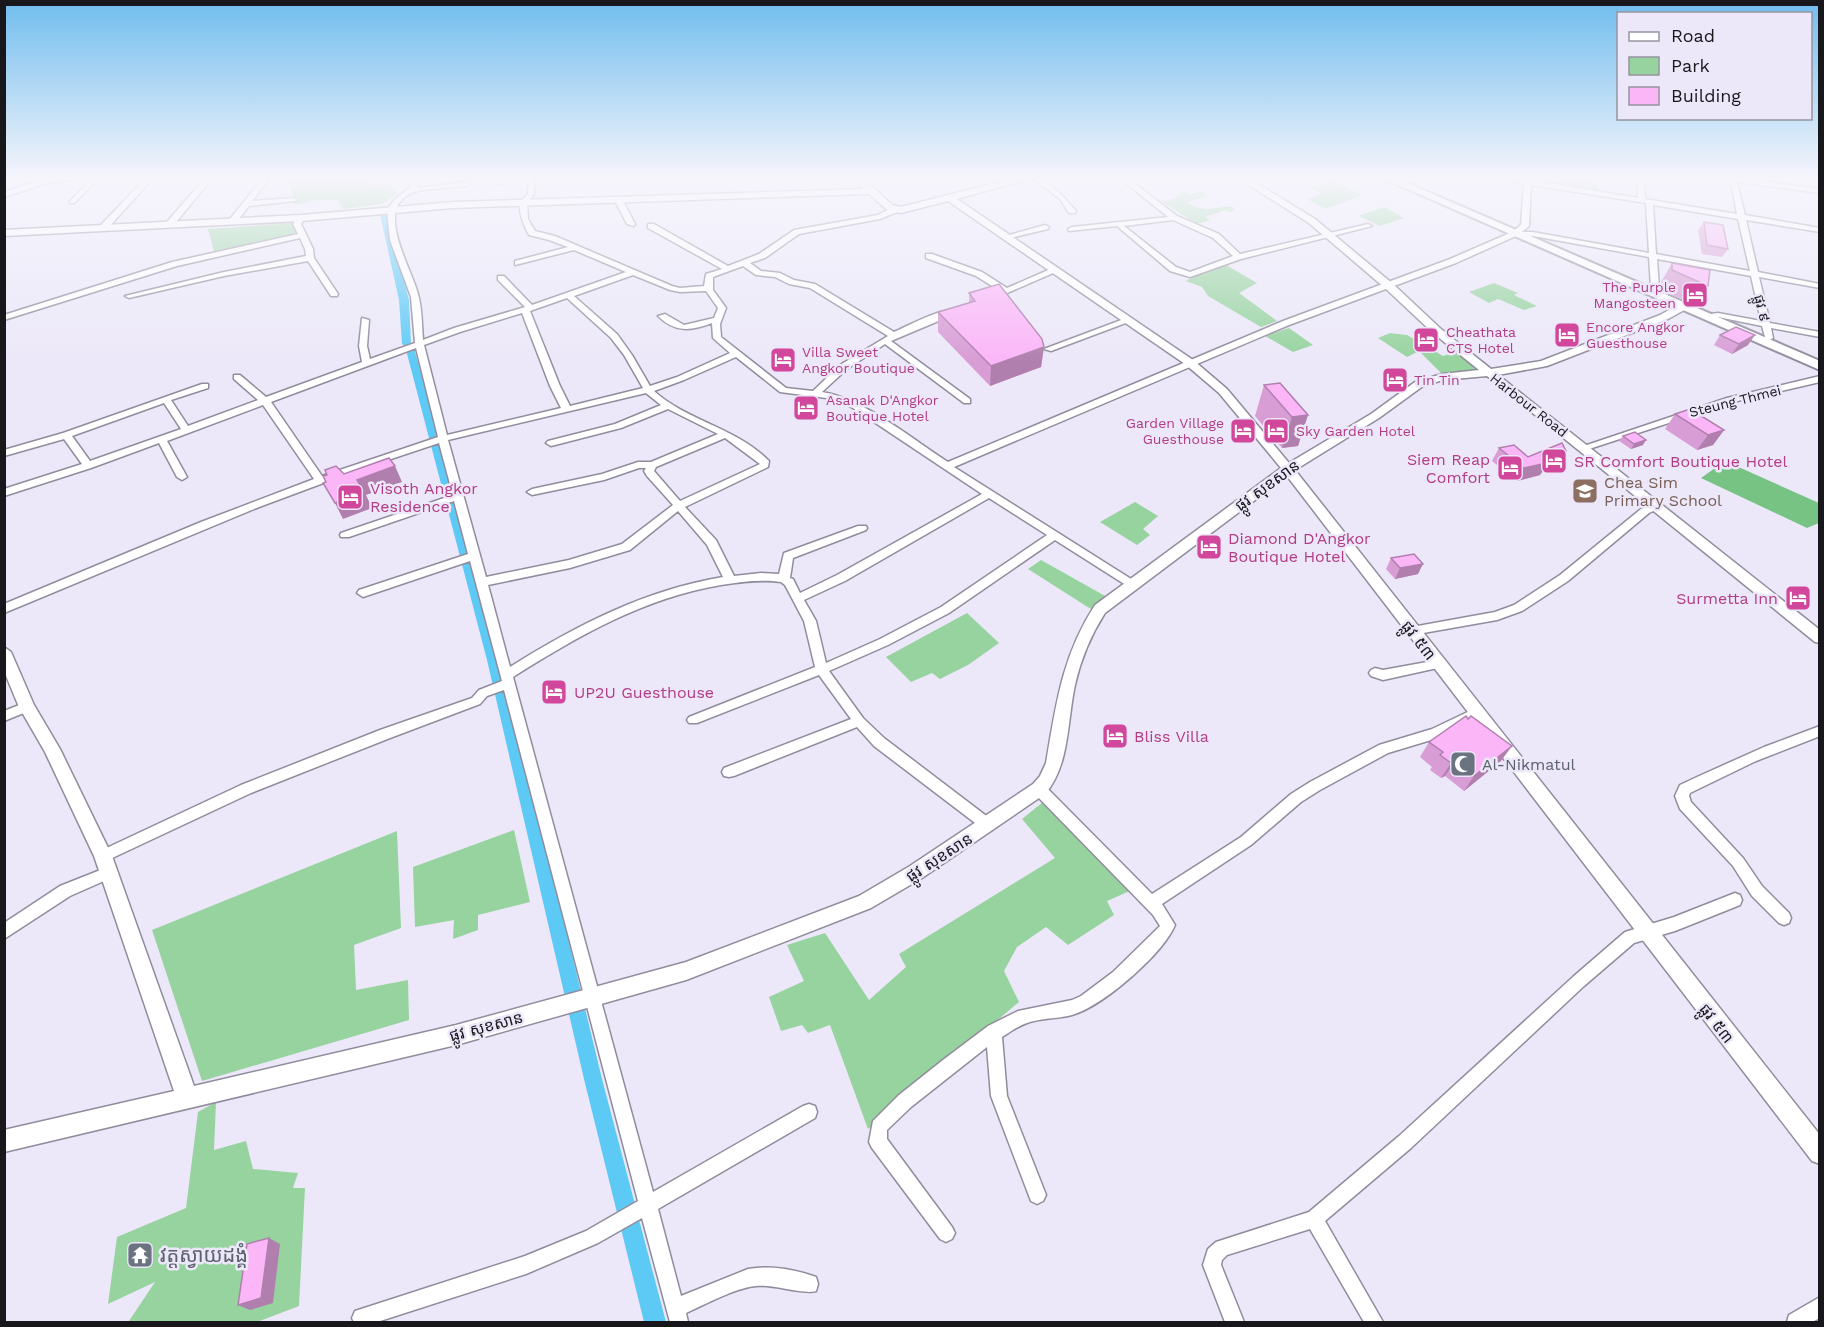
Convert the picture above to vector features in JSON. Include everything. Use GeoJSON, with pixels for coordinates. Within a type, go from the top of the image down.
{"type":"FeatureCollection","features":[{"type":"Feature","properties":{"kind":"main road"},"geometry":{"type":"LineString","coordinates":[[1524,238],[1820,366]]}},
{"type":"Feature","properties":{"kind":"street"},"geometry":{"type":"LineString","coordinates":[[4,318],[175,264],[289,238]]}},
{"type":"Feature","properties":{"kind":"street"},"geometry":{"type":"LineString","coordinates":[[303,238],[309,249],[310,258],[334,294]]}},
{"type":"Feature","properties":{"kind":"street"},"geometry":{"type":"LineString","coordinates":[[394,238],[415,297],[416,344],[472,557],[482,582],[501,684],[589,998],[644,1208],[677,1315],[758,1276],[781,1277],[809,1284]]}},
{"type":"Feature","properties":{"kind":"street"},"geometry":{"type":"LineString","coordinates":[[552,238],[676,290],[708,288]]}},
{"type":"Feature","properties":{"kind":"street"},"geometry":{"type":"LineString","coordinates":[[673,238],[728,268]]}},
{"type":"Feature","properties":{"kind":"street"},"geometry":{"type":"LineString","coordinates":[[788,238],[766,253],[707,279],[708,288],[722,308],[716,324],[717,338],[783,390],[836,397],[856,406],[989,494],[1133,584]]}},
{"type":"Feature","properties":{"kind":"street","name":"ផ្លូវ ៥៣"},"geometry":{"type":"LineString","coordinates":[[1006,238],[1189,363],[1223,391],[1288,469],[1476,713],[1651,931],[1820,1153]]}},
{"type":"Feature","properties":{"kind":"street"},"geometry":{"type":"LineString","coordinates":[[1135,238],[1173,269],[1186,274],[1196,274],[1238,257],[1317,238]]}},
{"type":"Feature","properties":{"kind":"street"},"geometry":{"type":"LineString","coordinates":[[1218,238],[1238,257]]}},
{"type":"Feature","properties":{"kind":"street","name":"Harbour Road"},"geometry":{"type":"LineString","coordinates":[[1332,238],[1389,286],[1425,321],[1488,373],[1820,638]]}},
{"type":"Feature","properties":{"kind":"street"},"geometry":{"type":"LineString","coordinates":[[947,466],[1286,323],[1389,286],[1505,238]]}},
{"type":"Feature","properties":{"kind":"street"},"geometry":{"type":"LineString","coordinates":[[1555,238],[1820,286]]}},
{"type":"Feature","properties":{"kind":"street"},"geometry":{"type":"LineString","coordinates":[[1648,292],[1655,288],[1650,238]]}},
{"type":"Feature","properties":{"kind":"street","name":"ផ្លូវ ៩"},"geometry":{"type":"LineString","coordinates":[[1746,238],[1769,338],[1763,341]]}},
{"type":"Feature","properties":{"kind":"street"},"geometry":{"type":"LineString","coordinates":[[518,263],[574,248]]}},
{"type":"Feature","properties":{"kind":"street"},"geometry":{"type":"LineString","coordinates":[[929,256],[979,274],[1007,292]]}},
{"type":"Feature","properties":{"kind":"street"},"geometry":{"type":"LineString","coordinates":[[129,296],[224,274],[310,258]]}},
{"type":"Feature","properties":{"kind":"street"},"geometry":{"type":"LineString","coordinates":[[744,263],[759,273],[777,274],[792,282],[812,286],[889,338],[967,401]]}},
{"type":"Feature","properties":{"kind":"street"},"geometry":{"type":"LineString","coordinates":[[978,303],[1056,270]]}},
{"type":"Feature","properties":{"kind":"street"},"geometry":{"type":"LineString","coordinates":[[4,493],[161,440],[416,344],[632,273]]}},
{"type":"Feature","properties":{"kind":"street"},"geometry":{"type":"LineString","coordinates":[[501,278],[528,309],[555,386],[566,408]]}},
{"type":"Feature","properties":{"kind":"street"},"geometry":{"type":"LineString","coordinates":[[482,582],[561,566],[626,547],[678,506],[765,465],[764,461],[726,434],[667,406],[648,390],[614,336],[568,295]]}},
{"type":"Feature","properties":{"kind":"street","name":"ផ្លូវ សុខសាន"},"geometry":{"type":"LineString","coordinates":[[4,1141],[456,1035],[563,1006],[686,971],[865,902],[988,825],[1039,789],[1047,780],[1054,763],[1076,651],[1084,633],[1100,609],[1288,469],[1375,416],[1419,384],[1442,377],[1488,373],[1543,364],[1664,317],[1682,307]]}},
{"type":"Feature","properties":{"kind":"street"},"geometry":{"type":"LineString","coordinates":[[814,395],[839,370],[889,338],[957,310]]}},
{"type":"Feature","properties":{"kind":"street"},"geometry":{"type":"LineString","coordinates":[[1707,317],[1718,315],[1820,335]]}},
{"type":"Feature","properties":{"kind":"street"},"geometry":{"type":"LineString","coordinates":[[662,316],[674,326],[682,329],[719,319]]}},
{"type":"Feature","properties":{"kind":"street"},"geometry":{"type":"LineString","coordinates":[[365,321],[363,346],[367,363]]}},
{"type":"Feature","properties":{"kind":"street"},"geometry":{"type":"LineString","coordinates":[[1048,349],[1127,321]]}},
{"type":"Feature","properties":{"kind":"street"},"geometry":{"type":"LineString","coordinates":[[4,609],[320,480],[426,443],[648,390],[735,354]]}},
{"type":"Feature","properties":{"kind":"street"},"geometry":{"type":"LineString","coordinates":[[237,377],[266,402],[320,480]]}},
{"type":"Feature","properties":{"kind":"street","name":"Steung Thmei"},"geometry":{"type":"LineString","coordinates":[[1582,448],[1730,400],[1820,379]]}},
{"type":"Feature","properties":{"kind":"street"},"geometry":{"type":"LineString","coordinates":[[4,453],[66,435],[205,386]]}},
{"type":"Feature","properties":{"kind":"street"},"geometry":{"type":"LineString","coordinates":[[166,399],[186,430]]}},
{"type":"Feature","properties":{"kind":"street"},"geometry":{"type":"LineString","coordinates":[[551,443],[618,426],[667,406]]}},
{"type":"Feature","properties":{"kind":"street"},"geometry":{"type":"LineString","coordinates":[[532,492],[604,477],[638,465],[652,465],[726,434]]}},
{"type":"Feature","properties":{"kind":"street"},"geometry":{"type":"LineString","coordinates":[[66,435],[88,466]]}},
{"type":"Feature","properties":{"kind":"street"},"geometry":{"type":"LineString","coordinates":[[161,440],[182,477]]}},
{"type":"Feature","properties":{"kind":"street"},"geometry":{"type":"LineString","coordinates":[[652,465],[649,471],[651,474],[712,543],[730,580]]}},
{"type":"Feature","properties":{"kind":"street"},"geometry":{"type":"LineString","coordinates":[[799,598],[841,578],[989,494]]}},
{"type":"Feature","properties":{"kind":"street"},"geometry":{"type":"LineString","coordinates":[[345,536],[456,497]]}},
{"type":"Feature","properties":{"kind":"street"},"geometry":{"type":"LineString","coordinates":[[1412,631],[1497,616],[1518,608],[1564,578],[1646,511],[1657,507]]}},
{"type":"Feature","properties":{"kind":"street"},"geometry":{"type":"LineString","coordinates":[[862,528],[788,556],[784,578],[799,598],[810,621],[822,669],[859,720],[879,742],[988,825]]}},
{"type":"Feature","properties":{"kind":"street"},"geometry":{"type":"LineString","coordinates":[[693,720],[822,669],[946,609],[1055,535]]}},
{"type":"Feature","properties":{"kind":"street"},"geometry":{"type":"LineString","coordinates":[[363,593],[472,557]]}},
{"type":"Feature","properties":{"kind":"street"},"geometry":{"type":"LineString","coordinates":[[4,932],[105,865],[246,789],[376,737],[476,701],[563,639],[619,612],[675,592],[730,580],[784,578]]}},
{"type":"Feature","properties":{"kind":"street"},"geometry":{"type":"LineString","coordinates":[[4,652],[27,707],[52,749],[105,865],[188,1097]]}},
{"type":"Feature","properties":{"kind":"street"},"geometry":{"type":"LineString","coordinates":[[1375,673],[1383,675],[1438,664]]}},
{"type":"Feature","properties":{"kind":"street"},"geometry":{"type":"LineString","coordinates":[[4,716],[27,707]]}},
{"type":"Feature","properties":{"kind":"street"},"geometry":{"type":"LineString","coordinates":[[1151,903],[1246,841],[1296,798],[1315,786],[1384,748],[1436,733],[1476,713]]}},
{"type":"Feature","properties":{"kind":"street"},"geometry":{"type":"LineString","coordinates":[[729,772],[859,720]]}},
{"type":"Feature","properties":{"kind":"street"},"geometry":{"type":"LineString","coordinates":[[1784,918],[1757,891],[1738,862],[1685,805],[1682,796],[1685,789],[1731,766],[1778,745],[1820,731]]}},
{"type":"Feature","properties":{"kind":"street"},"geometry":{"type":"LineString","coordinates":[[946,1233],[878,1143],[877,1134],[883,1121],[993,1032],[1022,1016],[1084,1003],[1108,987],[1165,932],[1168,925],[1151,903],[1039,789]]}},
{"type":"Feature","properties":{"kind":"street"},"geometry":{"type":"LineString","coordinates":[[1234,1323],[1212,1265],[1214,1255],[1222,1248],[1314,1220],[1404,1142],[1630,937],[1674,924],[1735,900]]}},
{"type":"Feature","properties":{"kind":"street"},"geometry":{"type":"LineString","coordinates":[[993,1032],[999,1096],[1037,1195]]}},
{"type":"Feature","properties":{"kind":"street"},"geometry":{"type":"LineString","coordinates":[[362,1318],[526,1265],[620,1223],[809,1112]]}},
{"type":"Feature","properties":{"kind":"street"},"geometry":{"type":"LineString","coordinates":[[1314,1220],[1374,1323]]}},
{"type":"Feature","properties":{"kind":"street"},"geometry":{"type":"LineString","coordinates":[[1796,1323],[1820,1306]]}},
{"type":"Feature","properties":{"kind":"green space"},"geometry":{"type":"Polygon","coordinates":[[[210,238],[279,238],[214,251],[210,238]]]}},
{"type":"Feature","properties":{"kind":"green space"},"geometry":{"type":"Polygon","coordinates":[[[1226,265],[1257,283],[1239,293],[1277,321],[1261,327],[1208,296],[1202,287],[1186,281],[1198,274],[1226,265]]]}},
{"type":"Feature","properties":{"kind":"green space"},"geometry":{"type":"Polygon","coordinates":[[[1494,283],[1518,293],[1514,295],[1537,306],[1524,310],[1498,299],[1489,303],[1469,292],[1494,283]]]}},
{"type":"Feature","properties":{"kind":"green space"},"geometry":{"type":"Polygon","coordinates":[[[1289,328],[1313,345],[1293,352],[1265,336],[1289,328]]]}},
{"type":"Feature","properties":{"kind":"green space"},"geometry":{"type":"Polygon","coordinates":[[[1390,333],[1407,335],[1443,356],[1455,352],[1465,356],[1480,371],[1441,373],[1419,351],[1407,357],[1378,338],[1390,333]]]}},
{"type":"Feature","properties":{"kind":"green space"},"geometry":{"type":"Polygon","coordinates":[[[1725,461],[1819,503],[1819,523],[1807,528],[1701,478],[1725,461]]]}},
{"type":"Feature","properties":{"kind":"green space"},"geometry":{"type":"Polygon","coordinates":[[[1135,502],[1158,516],[1143,529],[1150,535],[1137,545],[1100,522],[1135,502]]]}},
{"type":"Feature","properties":{"kind":"green space"},"geometry":{"type":"Polygon","coordinates":[[[1041,560],[1107,597],[1094,611],[1028,569],[1041,560]]]}},
{"type":"Feature","properties":{"kind":"green space"},"geometry":{"type":"Polygon","coordinates":[[[967,613],[999,643],[968,665],[940,679],[932,673],[911,682],[886,657],[967,613]]]}},
{"type":"Feature","properties":{"kind":"green space"},"geometry":{"type":"Polygon","coordinates":[[[1048,798],[1132,890],[1107,901],[1114,915],[1068,945],[1046,927],[1017,947],[1004,971],[1019,1002],[868,1129],[830,1025],[808,1033],[802,1025],[781,1031],[769,997],[804,981],[787,945],[825,933],[869,1000],[906,967],[899,954],[1055,858],[1022,819],[1048,798]]]}},
{"type":"Feature","properties":{"kind":"green space"},"geometry":{"type":"Polygon","coordinates":[[[514,830],[530,902],[478,915],[478,930],[453,939],[454,920],[415,927],[413,867],[514,830]]]}},
{"type":"Feature","properties":{"kind":"green space"},"geometry":{"type":"Polygon","coordinates":[[[397,831],[401,928],[354,945],[356,990],[408,980],[409,1020],[202,1081],[152,930],[397,831]]]}},
{"type":"Feature","properties":{"kind":"green space"},"geometry":{"type":"Polygon","coordinates":[[[216,1102],[214,1150],[246,1141],[253,1169],[298,1173],[293,1188],[305,1188],[299,1306],[257,1322],[124,1322],[129,1321],[155,1282],[108,1304],[117,1237],[186,1208],[198,1112],[216,1102]]]}},
{"type":"Feature","properties":{"kind":"building"},"geometry":{"type":"Polygon","coordinates":[[[1706,238],[1726,238],[1728,249],[1707,245],[1706,238]]]}},
{"type":"Feature","properties":{"kind":"building"},"geometry":{"type":"Polygon","coordinates":[[[1672,263],[1710,270],[1708,286],[1672,270],[1672,263]]]}},
{"type":"Feature","properties":{"kind":"building"},"geometry":{"type":"Polygon","coordinates":[[[999,284],[1042,339],[1044,347],[991,366],[938,312],[975,301],[969,293],[999,284]]]}},
{"type":"Feature","properties":{"kind":"building"},"geometry":{"type":"Polygon","coordinates":[[[1736,327],[1755,335],[1739,344],[1720,335],[1736,327]]]}},
{"type":"Feature","properties":{"kind":"building"},"geometry":{"type":"Polygon","coordinates":[[[1280,383],[1308,415],[1292,417],[1264,385],[1280,383]]]}},
{"type":"Feature","properties":{"kind":"building"},"geometry":{"type":"Polygon","coordinates":[[[1690,409],[1724,430],[1708,435],[1675,414],[1690,409]]]}},
{"type":"Feature","properties":{"kind":"building"},"geometry":{"type":"Polygon","coordinates":[[[1635,432],[1646,440],[1634,444],[1623,436],[1635,432]]]}},
{"type":"Feature","properties":{"kind":"building"},"geometry":{"type":"Polygon","coordinates":[[[1562,443],[1566,451],[1546,461],[1547,463],[1524,468],[1499,448],[1514,445],[1528,457],[1562,443]]]}},
{"type":"Feature","properties":{"kind":"building"},"geometry":{"type":"Polygon","coordinates":[[[389,458],[395,466],[357,480],[364,492],[335,503],[323,483],[326,482],[323,476],[327,475],[325,470],[336,466],[344,474],[389,458]]]}},
{"type":"Feature","properties":{"kind":"building"},"geometry":{"type":"Polygon","coordinates":[[[1414,554],[1423,564],[1400,568],[1391,558],[1414,554]]]}},
{"type":"Feature","properties":{"kind":"building"},"geometry":{"type":"Polygon","coordinates":[[[1466,716],[1468,719],[1471,716],[1512,746],[1474,776],[1455,761],[1451,763],[1440,755],[1443,752],[1429,742],[1466,716]]]}},
{"type":"Feature","properties":{"kind":"building"},"geometry":{"type":"Polygon","coordinates":[[[269,1238],[261,1298],[238,1305],[247,1244],[269,1238]]]}},
{"type":"Feature","properties":{"kind":"waterway"},"geometry":{"type":"LineString","coordinates":[[388,238],[404,300],[407,344]]}},
{"type":"Feature","properties":{"kind":"waterway"},"geometry":{"type":"LineString","coordinates":[[409,348],[494,660],[593,1079],[655,1322]]}},
{"type":"Feature","properties":{"kind":"place","name":"The Purple Mangosteen"},"geometry":{"type":"Point","coordinates":[1695,295]}},
{"type":"Feature","properties":{"kind":"place","name":"Encore Angkor Guesthouse"},"geometry":{"type":"Point","coordinates":[1567,335]}},
{"type":"Feature","properties":{"kind":"place","name":"Cheathata CTS Hotel"},"geometry":{"type":"Point","coordinates":[1426,340]}},
{"type":"Feature","properties":{"kind":"place","name":"Villa Sweet Angkor Boutique"},"geometry":{"type":"Point","coordinates":[783,360]}},
{"type":"Feature","properties":{"kind":"place","name":"Tin Tin"},"geometry":{"type":"Point","coordinates":[1395,380]}},
{"type":"Feature","properties":{"kind":"place","name":"Asanak D'Angkor Boutique Hotel"},"geometry":{"type":"Point","coordinates":[806,408]}},
{"type":"Feature","properties":{"kind":"place","name":"Garden Village Guesthouse"},"geometry":{"type":"Point","coordinates":[1243,431]}},
{"type":"Feature","properties":{"kind":"place","name":"Sky Garden Hotel"},"geometry":{"type":"Point","coordinates":[1276,431]}},
{"type":"Feature","properties":{"kind":"place","name":"SR Comfort Boutique Hotel"},"geometry":{"type":"Point","coordinates":[1554,461]}},
{"type":"Feature","properties":{"kind":"place","name":"Siem Reap Comfort"},"geometry":{"type":"Point","coordinates":[1510,468]}},
{"type":"Feature","properties":{"kind":"place","name":"Chea Sim Primary School"},"geometry":{"type":"Point","coordinates":[1585,491]}},
{"type":"Feature","properties":{"kind":"place","name":"Visoth Angkor Residence"},"geometry":{"type":"Point","coordinates":[350,497]}},
{"type":"Feature","properties":{"kind":"place","name":"Diamond D'Angkor Boutique Hotel"},"geometry":{"type":"Point","coordinates":[1209,547]}},
{"type":"Feature","properties":{"kind":"place","name":"Surmetta Inn"},"geometry":{"type":"Point","coordinates":[1798,598]}},
{"type":"Feature","properties":{"kind":"place","name":"UP2U Guesthouse"},"geometry":{"type":"Point","coordinates":[554,692]}},
{"type":"Feature","properties":{"kind":"place","name":"Bliss Villa"},"geometry":{"type":"Point","coordinates":[1115,736]}},
{"type":"Feature","properties":{"kind":"place","name":"Al-Nikmatul"},"geometry":{"type":"Point","coordinates":[1463,764]}},
{"type":"Feature","properties":{"kind":"place","name":"វត្តស្វាយដង្គំ"},"geometry":{"type":"Point","coordinates":[140,1255]}}]}
